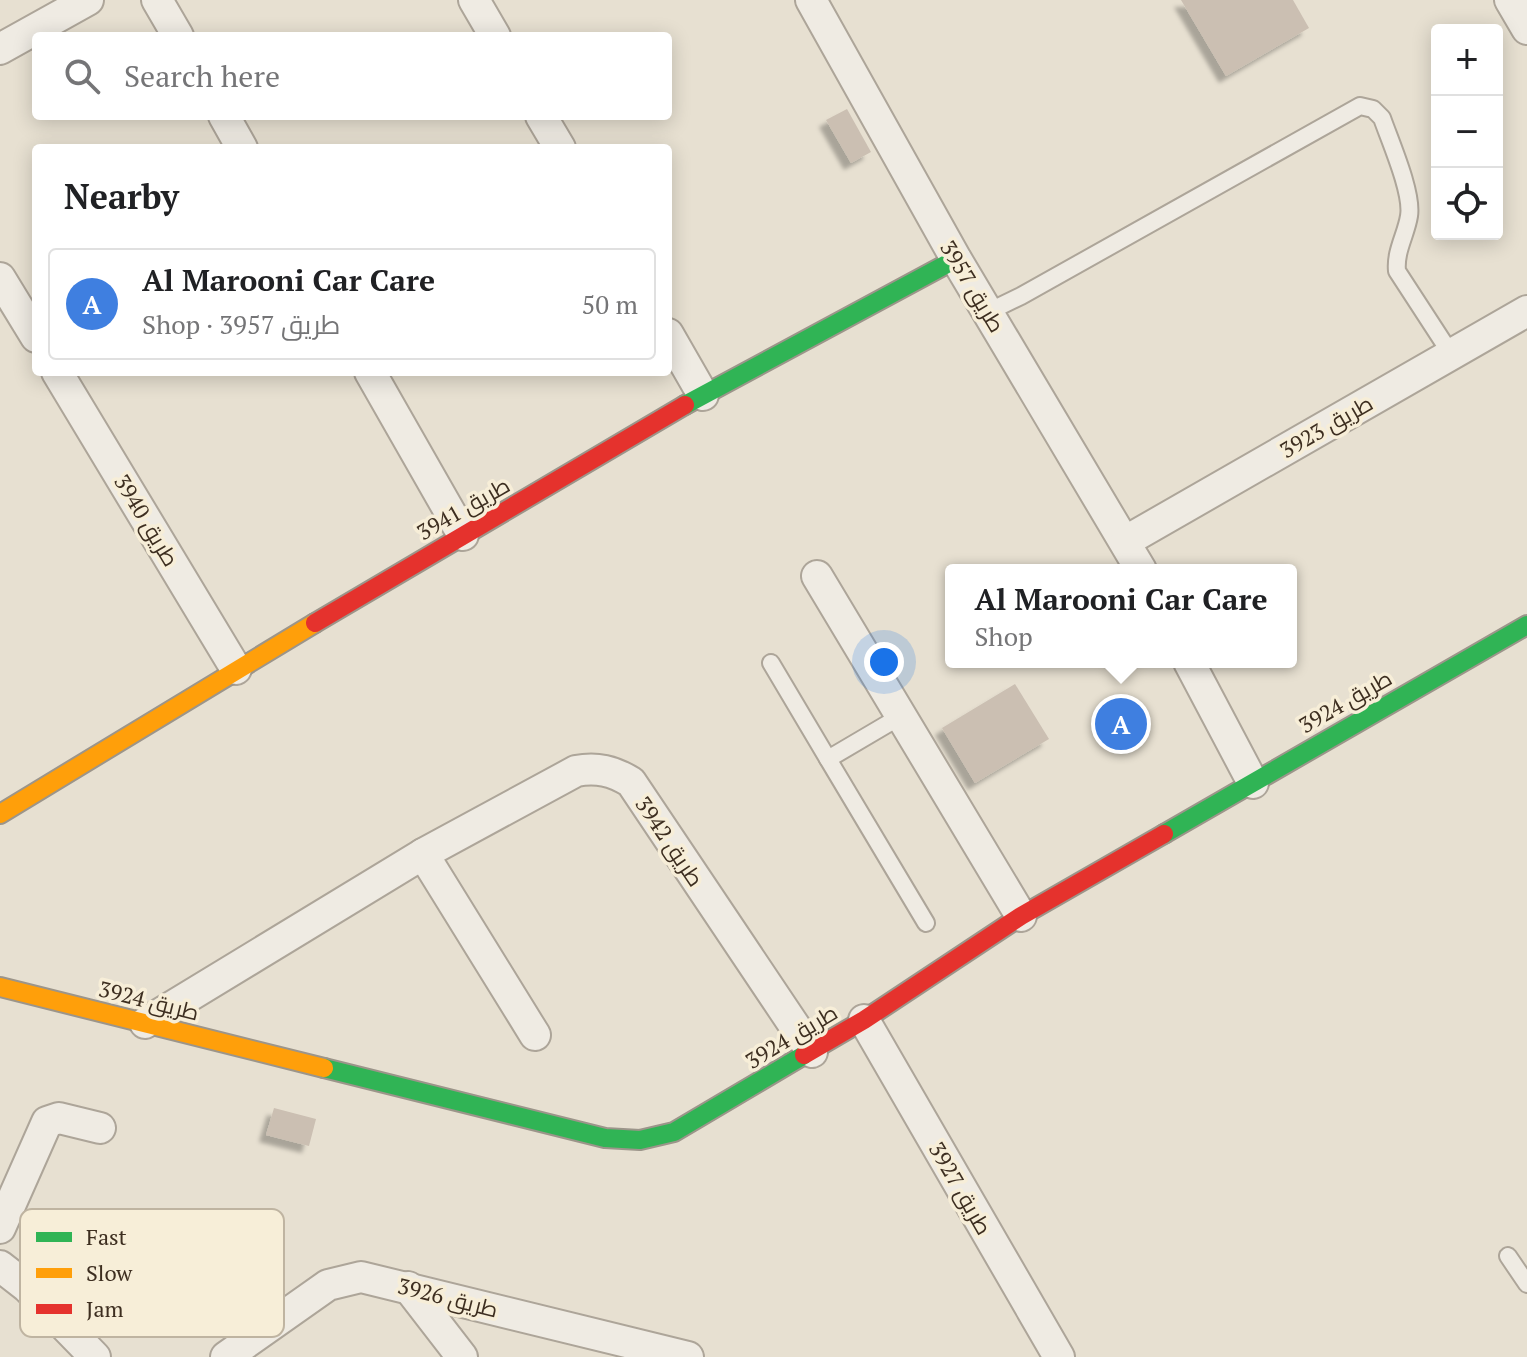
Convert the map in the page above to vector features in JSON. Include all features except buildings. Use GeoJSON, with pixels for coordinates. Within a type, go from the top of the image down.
{"type":"FeatureCollection","features":[{"type":"Feature","properties":{"kind":"street"},"geometry":{"type":"LineString","coordinates":[[0,49],[88,0]]}},
{"type":"Feature","properties":{"kind":"street"},"geometry":{"type":"LineString","coordinates":[[157,0],[176,32]]}},
{"type":"Feature","properties":{"kind":"street"},"geometry":{"type":"LineString","coordinates":[[474,0],[493,32]]}},
{"type":"Feature","properties":{"kind":"street","name":"طريق 3957"},"geometry":{"type":"LineString","coordinates":[[811,0],[956,259],[1138,564]]}},
{"type":"Feature","properties":{"kind":"street"},"geometry":{"type":"LineString","coordinates":[[1510,0],[1527,29]]}},
{"type":"Feature","properties":{"kind":"street"},"geometry":{"type":"LineString","coordinates":[[226,120],[240,144]]}},
{"type":"Feature","properties":{"kind":"street"},"geometry":{"type":"LineString","coordinates":[[543,120],[558,144]]}},
{"type":"Feature","properties":{"kind":"street","name":"طريق 3941"},"geometry":{"type":"LineString","coordinates":[[1,811],[703,395],[956,259]]}},
{"type":"Feature","properties":{"kind":"street"},"geometry":{"type":"LineString","coordinates":[[0,278],[32,330]]}},
{"type":"Feature","properties":{"kind":"street","name":"طريق 3923"},"geometry":{"type":"LineString","coordinates":[[1126,541],[1527,311]]}},
{"type":"Feature","properties":{"kind":"street"},"geometry":{"type":"LineString","coordinates":[[672,341],[703,395]]}},
{"type":"Feature","properties":{"kind":"street","name":"طريق 3940"},"geometry":{"type":"LineString","coordinates":[[59,376],[236,669]]}},
{"type":"Feature","properties":{"kind":"street"},"geometry":{"type":"LineString","coordinates":[[372,376],[463,535]]}},
{"type":"Feature","properties":{"kind":"street"},"geometry":{"type":"LineString","coordinates":[[817,576],[1021,916]]}},
{"type":"Feature","properties":{"kind":"street","name":"طريق 3924"},"geometry":{"type":"LineString","coordinates":[[0,987],[605,1138],[654,1140],[674,1132],[812,1052],[1021,916],[1527,625]]}},
{"type":"Feature","properties":{"kind":"street"},"geometry":{"type":"LineString","coordinates":[[1192,668],[1253,783]]}},
{"type":"Feature","properties":{"kind":"street","name":"طريق 3942"},"geometry":{"type":"LineString","coordinates":[[145,1023],[423,854],[576,771],[601,769],[615,772],[631,782],[812,1052]]}},
{"type":"Feature","properties":{"kind":"street"},"geometry":{"type":"LineString","coordinates":[[423,854],[535,1035]]}},
{"type":"Feature","properties":{"kind":"street","name":"طريق 3927"},"geometry":{"type":"LineString","coordinates":[[864,1020],[1059,1357]]}},
{"type":"Feature","properties":{"kind":"street"},"geometry":{"type":"LineString","coordinates":[[0,1228],[47,1122],[59,1118],[100,1128]]}},
{"type":"Feature","properties":{"kind":"street"},"geometry":{"type":"LineString","coordinates":[[0,1266],[20,1282]]}},
{"type":"Feature","properties":{"kind":"street","name":"طريق 3926"},"geometry":{"type":"LineString","coordinates":[[284,1316],[328,1285],[361,1277],[688,1357]]}},
{"type":"Feature","properties":{"kind":"street"},"geometry":{"type":"LineString","coordinates":[[408,1287],[462,1357]]}},
{"type":"Feature","properties":{"kind":"street"},"geometry":{"type":"LineString","coordinates":[[76,1337],[95,1357]]}},
{"type":"Feature","properties":{"kind":"street","name":"طريق 3926"},"geometry":{"type":"LineString","coordinates":[[226,1357],[254,1337]]}},
{"type":"Feature","properties":{"kind":"lane"},"geometry":{"type":"LineString","coordinates":[[988,312],[1360,106],[1373,109],[1382,118],[1410,200],[1410,215],[1396,257],[1397,271],[1451,354]]}},
{"type":"Feature","properties":{"kind":"lane"},"geometry":{"type":"LineString","coordinates":[[771,663],[926,923]]}},
{"type":"Feature","properties":{"kind":"lane"},"geometry":{"type":"LineString","coordinates":[[828,759],[901,716]]}},
{"type":"Feature","properties":{"kind":"lane"},"geometry":{"type":"LineString","coordinates":[[1508,1256],[1527,1284]]}},
{"type":"Feature","properties":{"kind":"traffic: fast"},"geometry":{"type":"LineString","coordinates":[[685,405],[956,259]]}},
{"type":"Feature","properties":{"kind":"traffic: fast"},"geometry":{"type":"LineString","coordinates":[[1164,834],[1527,625]]}},
{"type":"Feature","properties":{"kind":"traffic: fast"},"geometry":{"type":"LineString","coordinates":[[324,1068],[605,1138],[640,1140],[674,1132],[804,1055]]}},
{"type":"Feature","properties":{"kind":"traffic: slow"},"geometry":{"type":"LineString","coordinates":[[0,814],[315,623]]}},
{"type":"Feature","properties":{"kind":"traffic: slow"},"geometry":{"type":"LineString","coordinates":[[0,987],[324,1068]]}},
{"type":"Feature","properties":{"kind":"traffic: jam"},"geometry":{"type":"LineString","coordinates":[[315,623],[685,405]]}},
{"type":"Feature","properties":{"kind":"traffic: jam"},"geometry":{"type":"LineString","coordinates":[[804,1055],[864,1020],[1021,916],[1164,834]]}},
{"type":"Feature","properties":{"kind":"place","name":"Al Marooni Car Care"},"geometry":{"type":"Point","coordinates":[1121,724]}}]}
